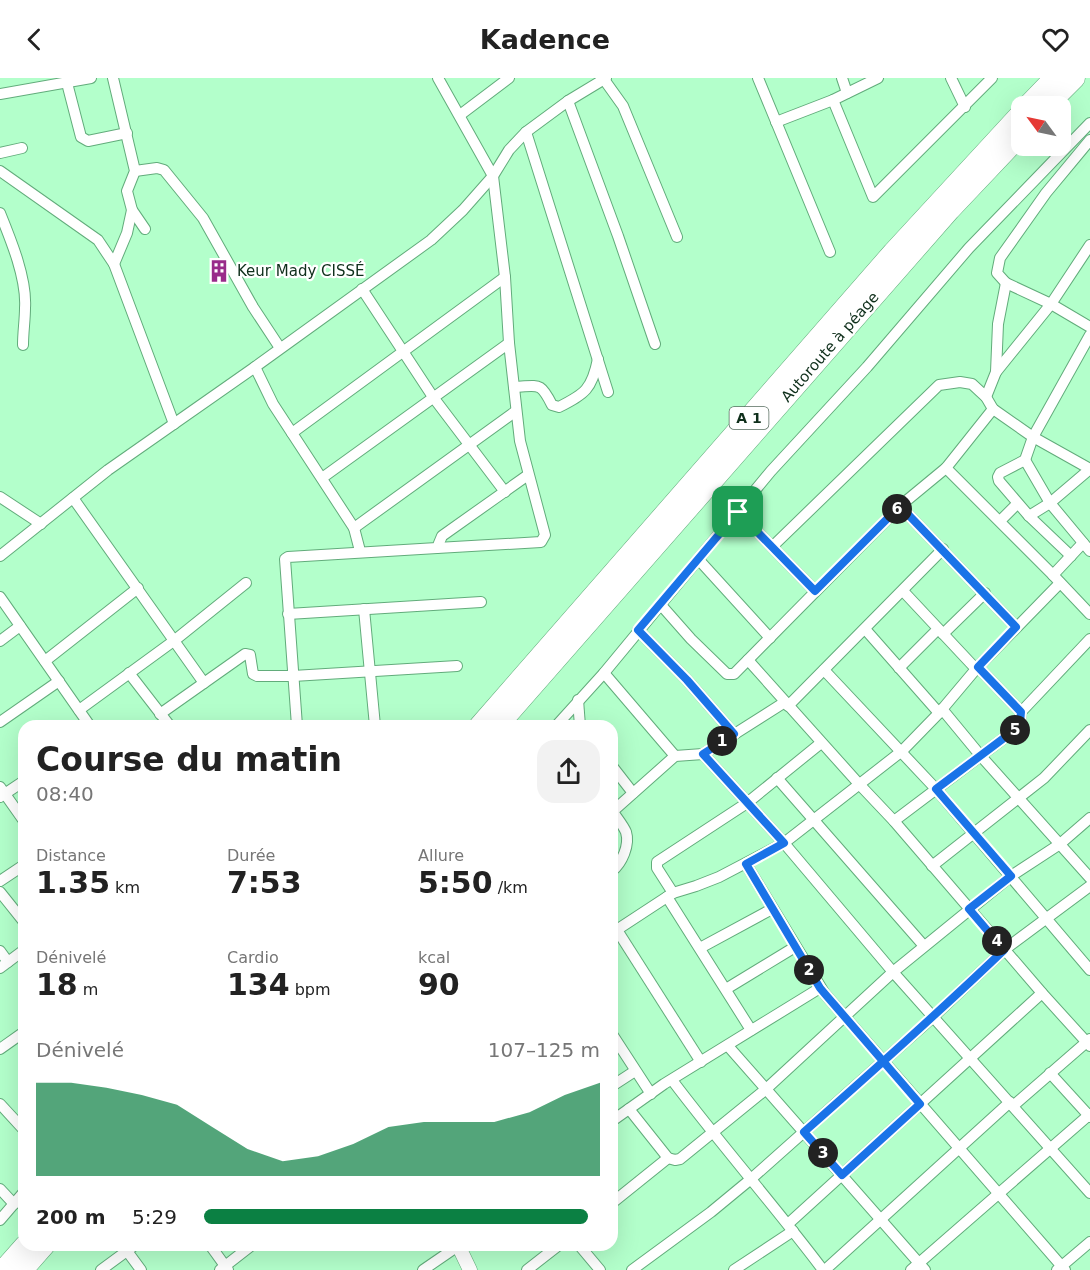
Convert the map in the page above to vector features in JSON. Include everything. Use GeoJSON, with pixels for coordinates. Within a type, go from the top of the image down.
{"type":"FeatureCollection","features":[{"type":"Feature","properties":{"kind":"highway"},"geometry":{"type":"LineString","coordinates":[[1037,96],[1054,78]]}},
{"type":"Feature","properties":{"kind":"highway"},"geometry":{"type":"LineString","coordinates":[[1057,96],[1075,78]]}},
{"type":"Feature","properties":{"kind":"highway","name":"A 1"},"geometry":{"type":"LineString","coordinates":[[484,720],[900,243],[1011,124]]}},
{"type":"Feature","properties":{"kind":"highway","name":"Autoroute à péage"},"geometry":{"type":"LineString","coordinates":[[503,720],[950,210],[1011,146]]}},
{"type":"Feature","properties":{"kind":"highway"},"geometry":{"type":"LineString","coordinates":[[3,1270],[20,1251]]}},
{"type":"Feature","properties":{"kind":"highway"},"geometry":{"type":"LineString","coordinates":[[23,1270],[40,1251]]}},
{"type":"Feature","properties":{"kind":"street"},"geometry":{"type":"LineString","coordinates":[[0,94],[91,78]]}},
{"type":"Feature","properties":{"kind":"street"},"geometry":{"type":"LineString","coordinates":[[113,78],[135,171],[127,191],[132,210],[145,229]]}},
{"type":"Feature","properties":{"kind":"street"},"geometry":{"type":"LineString","coordinates":[[297,720],[285,559],[288,556],[542,542],[545,535],[520,441],[508,343],[505,278],[493,176],[438,78]]}},
{"type":"Feature","properties":{"kind":"street"},"geometry":{"type":"LineString","coordinates":[[460,115],[509,78]]}},
{"type":"Feature","properties":{"kind":"street"},"geometry":{"type":"LineString","coordinates":[[0,556],[108,470],[431,240],[463,210],[493,176],[509,150],[525,132],[604,78],[623,106],[677,237]]}},
{"type":"Feature","properties":{"kind":"street"},"geometry":{"type":"LineString","coordinates":[[758,78],[830,252]]}},
{"type":"Feature","properties":{"kind":"street"},"geometry":{"type":"LineString","coordinates":[[842,78],[847,93]]}},
{"type":"Feature","properties":{"kind":"street"},"geometry":{"type":"LineString","coordinates":[[776,122],[833,100],[878,78]]}},
{"type":"Feature","properties":{"kind":"street"},"geometry":{"type":"LineString","coordinates":[[951,78],[965,107]]}},
{"type":"Feature","properties":{"kind":"street"},"geometry":{"type":"LineString","coordinates":[[833,100],[873,197],[992,78]]}},
{"type":"Feature","properties":{"kind":"street"},"geometry":{"type":"LineString","coordinates":[[67,83],[81,137],[84,140],[127,133]]}},
{"type":"Feature","properties":{"kind":"street"},"geometry":{"type":"LineString","coordinates":[[568,101],[655,344]]}},
{"type":"Feature","properties":{"kind":"street"},"geometry":{"type":"LineString","coordinates":[[561,720],[604,673],[771,471],[867,367],[969,248],[1090,123]]}},
{"type":"Feature","properties":{"kind":"street"},"geometry":{"type":"LineString","coordinates":[[525,132],[608,392]]}},
{"type":"Feature","properties":{"kind":"street"},"geometry":{"type":"LineString","coordinates":[[1090,140],[1046,193],[1000,258],[997,273],[1006,283],[1051,304],[1090,327]]}},
{"type":"Feature","properties":{"kind":"street"},"geometry":{"type":"LineString","coordinates":[[0,153],[22,148]]}},
{"type":"Feature","properties":{"kind":"street"},"geometry":{"type":"LineString","coordinates":[[135,171],[157,168],[164,170],[203,218],[253,307],[280,348]]}},
{"type":"Feature","properties":{"kind":"street"},"geometry":{"type":"LineString","coordinates":[[0,171],[98,240],[114,264],[174,424]]}},
{"type":"Feature","properties":{"kind":"street"},"geometry":{"type":"LineString","coordinates":[[114,264],[127,232],[132,210]]}},
{"type":"Feature","properties":{"kind":"street"},"geometry":{"type":"LineString","coordinates":[[0,213],[9,235],[24,289],[23,345]]}},
{"type":"Feature","properties":{"kind":"street"},"geometry":{"type":"LineString","coordinates":[[986,397],[996,372],[1051,304],[1090,245]]}},
{"type":"Feature","properties":{"kind":"street"},"geometry":{"type":"LineString","coordinates":[[292,433],[401,351],[505,278]]}},
{"type":"Feature","properties":{"kind":"street"},"geometry":{"type":"LineString","coordinates":[[996,372],[998,324],[1006,283]]}},
{"type":"Feature","properties":{"kind":"street"},"geometry":{"type":"LineString","coordinates":[[362,289],[433,397],[505,492]]}},
{"type":"Feature","properties":{"kind":"street"},"geometry":{"type":"LineString","coordinates":[[1071,556],[1017,504],[998,477],[1000,473],[1025,460],[1033,437],[1090,335]]}},
{"type":"Feature","properties":{"kind":"street"},"geometry":{"type":"LineString","coordinates":[[322,478],[508,343]]}},
{"type":"Feature","properties":{"kind":"street"},"geometry":{"type":"LineString","coordinates":[[514,387],[540,386],[552,405],[559,407],[577,398],[592,383],[598,357]]}},
{"type":"Feature","properties":{"kind":"street"},"geometry":{"type":"LineString","coordinates":[[255,367],[273,404],[354,528],[360,551]]}},
{"type":"Feature","properties":{"kind":"street"},"geometry":{"type":"LineString","coordinates":[[773,546],[939,385],[960,382],[972,384],[986,397],[993,409],[1033,437],[1090,469],[1050,503],[1029,516]]}},
{"type":"Feature","properties":{"kind":"street"},"geometry":{"type":"LineString","coordinates":[[661,604],[691,639],[727,674],[734,674],[900,506],[946,468],[993,409]]}},
{"type":"Feature","properties":{"kind":"street"},"geometry":{"type":"LineString","coordinates":[[354,528],[516,411]]}},
{"type":"Feature","properties":{"kind":"street"},"geometry":{"type":"LineString","coordinates":[[618,929],[670,895],[746,864],[784,843],[902,751],[1016,627],[1057,579],[1071,556],[1088,549],[1050,503],[1025,460]]}},
{"type":"Feature","properties":{"kind":"street"},"geometry":{"type":"LineString","coordinates":[[946,468],[1090,614]]}},
{"type":"Feature","properties":{"kind":"street"},"geometry":{"type":"LineString","coordinates":[[437,548],[442,536],[528,475]]}},
{"type":"Feature","properties":{"kind":"street"},"geometry":{"type":"LineString","coordinates":[[0,497],[41,524]]}},
{"type":"Feature","properties":{"kind":"street"},"geometry":{"type":"LineString","coordinates":[[74,498],[204,683]]}},
{"type":"Feature","properties":{"kind":"street"},"geometry":{"type":"LineString","coordinates":[[1000,521],[1017,504]]}},
{"type":"Feature","properties":{"kind":"street"},"geometry":{"type":"LineString","coordinates":[[900,506],[1016,627]]}},
{"type":"Feature","properties":{"kind":"street"},"geometry":{"type":"LineString","coordinates":[[738,512],[815,591]]}},
{"type":"Feature","properties":{"kind":"street"},"geometry":{"type":"LineString","coordinates":[[618,807],[675,756],[703,754],[787,704],[825,670],[943,549]]}},
{"type":"Feature","properties":{"kind":"street"},"geometry":{"type":"LineString","coordinates":[[699,560],[770,638]]}},
{"type":"Feature","properties":{"kind":"street"},"geometry":{"type":"LineString","coordinates":[[79,710],[175,640],[246,583]]}},
{"type":"Feature","properties":{"kind":"street"},"geometry":{"type":"LineString","coordinates":[[45,662],[138,588]]}},
{"type":"Feature","properties":{"kind":"street"},"geometry":{"type":"LineString","coordinates":[[903,591],[1021,712]]}},
{"type":"Feature","properties":{"kind":"street"},"geometry":{"type":"LineString","coordinates":[[899,668],[985,593]]}},
{"type":"Feature","properties":{"kind":"street"},"geometry":{"type":"LineString","coordinates":[[0,597],[86,720]]}},
{"type":"Feature","properties":{"kind":"street"},"geometry":{"type":"LineString","coordinates":[[288,614],[481,602]]}},
{"type":"Feature","properties":{"kind":"street"},"geometry":{"type":"LineString","coordinates":[[364,609],[374,720]]}},
{"type":"Feature","properties":{"kind":"street"},"geometry":{"type":"LineString","coordinates":[[0,641],[20,626]]}},
{"type":"Feature","properties":{"kind":"street"},"geometry":{"type":"LineString","coordinates":[[865,629],[1090,878]]}},
{"type":"Feature","properties":{"kind":"street"},"geometry":{"type":"LineString","coordinates":[[638,630],[687,680],[734,734]]}},
{"type":"Feature","properties":{"kind":"street"},"geometry":{"type":"LineString","coordinates":[[894,821],[1016,729],[1020,723],[1021,712],[1090,639]]}},
{"type":"Feature","properties":{"kind":"street"},"geometry":{"type":"LineString","coordinates":[[160,714],[245,654],[250,656],[254,676],[293,676],[458,666]]}},
{"type":"Feature","properties":{"kind":"street"},"geometry":{"type":"LineString","coordinates":[[672,1080],[712,1133],[752,1179],[824,1270],[959,1148],[1089,1042],[1042,993],[894,821],[748,660]]}},
{"type":"Feature","properties":{"kind":"street"},"geometry":{"type":"LineString","coordinates":[[825,670],[936,789],[1090,970]]}},
{"type":"Feature","properties":{"kind":"street"},"geometry":{"type":"LineString","coordinates":[[129,673],[165,720]]}},
{"type":"Feature","properties":{"kind":"street"},"geometry":{"type":"LineString","coordinates":[[604,673],[675,756]]}},
{"type":"Feature","properties":{"kind":"street"},"geometry":{"type":"LineString","coordinates":[[0,722],[59,681]]}},
{"type":"Feature","properties":{"kind":"street"},"geometry":{"type":"LineString","coordinates":[[578,700],[580,720]]}},
{"type":"Feature","properties":{"kind":"street"},"geometry":{"type":"LineString","coordinates":[[932,866],[1044,778],[1090,729]]}},
{"type":"Feature","properties":{"kind":"street"},"geometry":{"type":"LineString","coordinates":[[751,1030],[670,895],[657,868],[657,862],[747,803],[821,742]]}},
{"type":"Feature","properties":{"kind":"street"},"geometry":{"type":"LineString","coordinates":[[703,754],[784,843],[893,972],[1090,1193]]}},
{"type":"Feature","properties":{"kind":"street"},"geometry":{"type":"LineString","coordinates":[[618,774],[633,793]]}},
{"type":"Feature","properties":{"kind":"street"},"geometry":{"type":"LineString","coordinates":[[777,778],[924,946]]}},
{"type":"Feature","properties":{"kind":"street"},"geometry":{"type":"LineString","coordinates":[[18,784],[2,793],[18,813]]}},
{"type":"Feature","properties":{"kind":"street"},"geometry":{"type":"LineString","coordinates":[[629,1109],[668,1158],[680,1159],[765,1090],[924,946],[1011,876],[1060,844],[1090,818]]}},
{"type":"Feature","properties":{"kind":"street"},"geometry":{"type":"LineString","coordinates":[[618,820],[626,831],[627,840],[624,854],[618,865]]}},
{"type":"Feature","properties":{"kind":"street"},"geometry":{"type":"LineString","coordinates":[[746,864],[820,988],[1061,1269],[1090,1242]]}},
{"type":"Feature","properties":{"kind":"street"},"geometry":{"type":"LineString","coordinates":[[0,881],[18,869]]}},
{"type":"Feature","properties":{"kind":"street"},"geometry":{"type":"LineString","coordinates":[[632,1270],[752,1179],[884,1062],[1004,950],[1090,886]]}},
{"type":"Feature","properties":{"kind":"street"},"geometry":{"type":"LineString","coordinates":[[0,892],[18,914]]}},
{"type":"Feature","properties":{"kind":"street"},"geometry":{"type":"LineString","coordinates":[[700,948],[772,909]]}},
{"type":"Feature","properties":{"kind":"street"},"geometry":{"type":"LineString","coordinates":[[618,939],[702,1062]]}},
{"type":"Feature","properties":{"kind":"street"},"geometry":{"type":"LineString","coordinates":[[726,989],[795,947]]}},
{"type":"Feature","properties":{"kind":"street"},"geometry":{"type":"LineString","coordinates":[[0,951],[4,965],[18,954]]}},
{"type":"Feature","properties":{"kind":"street"},"geometry":{"type":"LineString","coordinates":[[618,1117],[672,1080],[820,988]]}},
{"type":"Feature","properties":{"kind":"street"},"geometry":{"type":"LineString","coordinates":[[734,1270],[791,1228],[842,1175],[1042,993]]}},
{"type":"Feature","properties":{"kind":"street"},"geometry":{"type":"LineString","coordinates":[[0,1049],[18,1038]]}},
{"type":"Feature","properties":{"kind":"street"},"geometry":{"type":"LineString","coordinates":[[618,1044],[651,1094]]}},
{"type":"Feature","properties":{"kind":"street"},"geometry":{"type":"LineString","coordinates":[[728,1046],[881,1220],[918,1268],[1090,1115],[1050,1073]]}},
{"type":"Feature","properties":{"kind":"street"},"geometry":{"type":"LineString","coordinates":[[618,1082],[635,1071]]}},
{"type":"Feature","properties":{"kind":"street"},"geometry":{"type":"LineString","coordinates":[[0,1104],[18,1124]]}},
{"type":"Feature","properties":{"kind":"street"},"geometry":{"type":"LineString","coordinates":[[618,1198],[668,1158]]}},
{"type":"Feature","properties":{"kind":"street"},"geometry":{"type":"LineString","coordinates":[[0,1189],[14,1204]]}},
{"type":"Feature","properties":{"kind":"street"},"geometry":{"type":"LineString","coordinates":[[0,1220],[18,1199]]}},
{"type":"Feature","properties":{"kind":"street"},"geometry":{"type":"LineString","coordinates":[[101,1270],[127,1251]]}},
{"type":"Feature","properties":{"kind":"street"},"geometry":{"type":"LineString","coordinates":[[132,1251],[141,1270]]}},
{"type":"Feature","properties":{"kind":"street"},"geometry":{"type":"LineString","coordinates":[[214,1251],[224,1269],[245,1251]]}},
{"type":"Feature","properties":{"kind":"street"},"geometry":{"type":"LineString","coordinates":[[423,1270],[450,1251]]}},
{"type":"Feature","properties":{"kind":"street"},"geometry":{"type":"LineString","coordinates":[[461,1251],[470,1270]]}},
{"type":"Feature","properties":{"kind":"street"},"geometry":{"type":"LineString","coordinates":[[527,1270],[551,1251]]}},
{"type":"Feature","properties":{"kind":"street"},"geometry":{"type":"LineString","coordinates":[[584,1251],[600,1270]]}},
{"type":"Feature","properties":{"kind":"place","name":"Keur Mady CISSÉ"},"geometry":{"type":"Point","coordinates":[219,271]}},
{"type":"Feature","properties":{"kind":"route"},"geometry":{"type":"LineString","coordinates":[[738,512],[638,630],[687,680],[734,734],[703,754],[784,843],[746,864],[820,988],[884,1062],[920,1104],[842,1175],[804,1132],[884,1062],[1004,950],[969,909],[1011,876],[936,789],[1016,729],[1020,723],[1021,712],[978,667],[1016,627],[900,506],[815,591],[738,512]]}}]}
